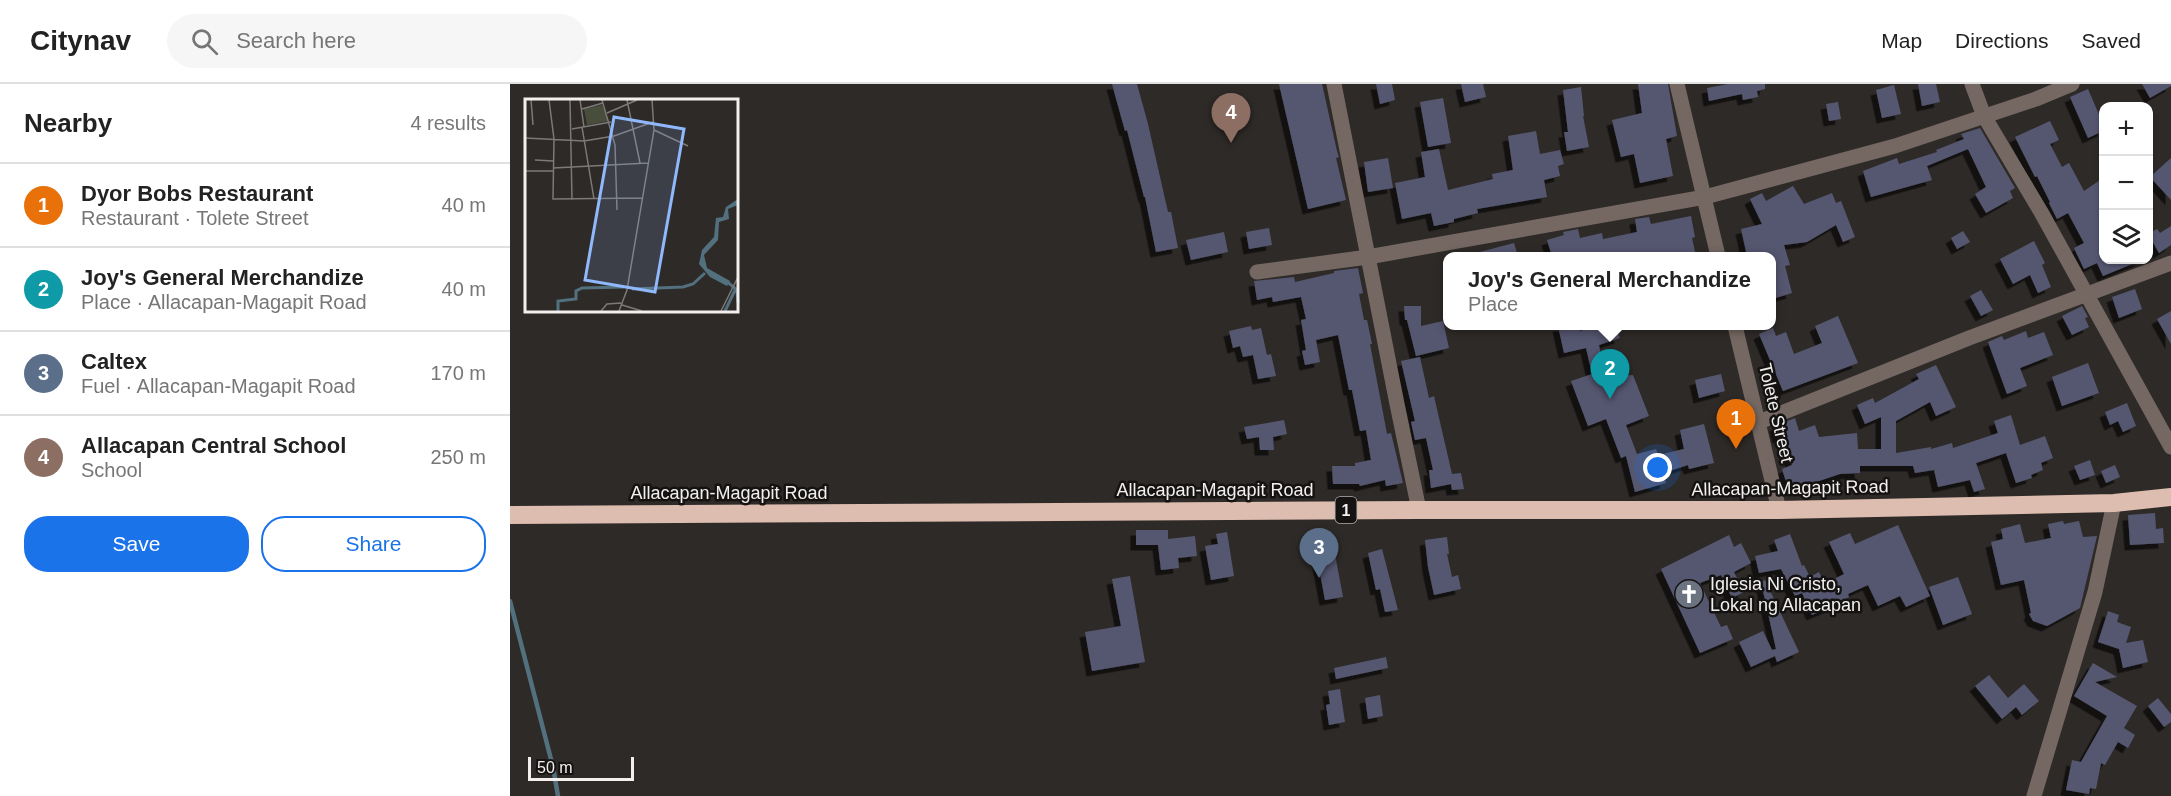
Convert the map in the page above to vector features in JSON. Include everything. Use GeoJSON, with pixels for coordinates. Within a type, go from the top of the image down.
{"type":"FeatureCollection","features":[{"type":"Feature","properties":{"kind":"highway","name":"Allacapan-Magapit Road"},"geometry":{"type":"LineString","coordinates":[[515,515],[1779,510],[2114,503],[2171,496]]}},
{"type":"Feature","properties":{"kind":"street"},"geometry":{"type":"LineString","coordinates":[[1334,84],[1419,510]]}},
{"type":"Feature","properties":{"kind":"street"},"geometry":{"type":"LineString","coordinates":[[1677,84],[1717,252]]}},
{"type":"Feature","properties":{"kind":"street"},"geometry":{"type":"LineString","coordinates":[[1972,84],[1984,116],[2041,212],[2171,447]]}},
{"type":"Feature","properties":{"kind":"street"},"geometry":{"type":"LineString","coordinates":[[1257,272],[1368,257],[1705,196],[1895,146],[2036,99],[2072,84]]}},
{"type":"Feature","properties":{"kind":"street"},"geometry":{"type":"LineString","coordinates":[[1759,422],[1969,338],[2171,263]]}},
{"type":"Feature","properties":{"kind":"street","name":"Tolete Street"},"geometry":{"type":"LineString","coordinates":[[1736,330],[1779,510]]}},
{"type":"Feature","properties":{"kind":"street"},"geometry":{"type":"LineString","coordinates":[[2034,796],[2095,592],[2114,503]]}},
{"type":"Feature","properties":{"kind":"building"},"geometry":{"type":"Polygon","coordinates":[[[1112,84],[1137,84],[1168,212],[1171,212],[1178,248],[1156,252],[1145,197],[1112,84]]]}},
{"type":"Feature","properties":{"kind":"building"},"geometry":{"type":"Polygon","coordinates":[[[1279,84],[1322,84],[1339,157],[1336,158],[1346,200],[1308,209],[1279,84]]]}},
{"type":"Feature","properties":{"kind":"building"},"geometry":{"type":"Polygon","coordinates":[[[1376,84],[1392,84],[1395,100],[1380,104],[1376,84]]]}},
{"type":"Feature","properties":{"kind":"building"},"geometry":{"type":"Polygon","coordinates":[[[1461,84],[1483,84],[1486,97],[1465,102],[1461,84]]]}},
{"type":"Feature","properties":{"kind":"building"},"geometry":{"type":"Polygon","coordinates":[[[1638,84],[1668,84],[1677,136],[1666,139],[1673,176],[1640,183],[1634,154],[1621,157],[1612,120],[1642,113],[1638,84]]]}},
{"type":"Feature","properties":{"kind":"building"},"geometry":{"type":"Polygon","coordinates":[[[1728,84],[1765,84],[1765,89],[1757,91],[1758,97],[1743,100],[1742,94],[1709,101],[1707,88],[1728,84]]]}},
{"type":"Feature","properties":{"kind":"building"},"geometry":{"type":"Polygon","coordinates":[[[1918,84],[1936,84],[1940,102],[1922,106],[1918,84]]]}},
{"type":"Feature","properties":{"kind":"building"},"geometry":{"type":"Polygon","coordinates":[[[2142,84],[2171,84],[2171,86],[2150,98],[2142,84]]]}},
{"type":"Feature","properties":{"kind":"building"},"geometry":{"type":"Polygon","coordinates":[[[1894,85],[1901,114],[1882,118],[1876,90],[1894,85]]]}},
{"type":"Feature","properties":{"kind":"building"},"geometry":{"type":"Polygon","coordinates":[[[1581,87],[1583,116],[1589,147],[1567,151],[1564,132],[1568,132],[1563,90],[1581,87]]]}},
{"type":"Feature","properties":{"kind":"building"},"geometry":{"type":"Polygon","coordinates":[[[2088,89],[2099,115],[2099,133],[2088,138],[2070,97],[2088,89]]]}},
{"type":"Feature","properties":{"kind":"building"},"geometry":{"type":"Polygon","coordinates":[[[1443,98],[1451,143],[1428,147],[1420,102],[1443,98]]]}},
{"type":"Feature","properties":{"kind":"building"},"geometry":{"type":"Polygon","coordinates":[[[1838,102],[1841,119],[1829,121],[1826,104],[1838,102]]]}},
{"type":"Feature","properties":{"kind":"building"},"geometry":{"type":"Polygon","coordinates":[[[2050,121],[2059,140],[2050,144],[2062,167],[2069,163],[2084,191],[2099,181],[2099,264],[2132,264],[2103,276],[2097,263],[2084,269],[2074,248],[2084,243],[2068,213],[2057,219],[2037,176],[2035,177],[2015,137],[2050,121]]]}},
{"type":"Feature","properties":{"kind":"building"},"geometry":{"type":"Polygon","coordinates":[[[1980,128],[2015,188],[2010,191],[2013,198],[1986,213],[1975,194],[1986,187],[1968,149],[1927,166],[1932,180],[1871,197],[1863,171],[1897,158],[1899,164],[1937,152],[1936,150],[1964,139],[1961,134],[1980,128]]]}},
{"type":"Feature","properties":{"kind":"building"},"geometry":{"type":"Polygon","coordinates":[[[1536,131],[1540,154],[1560,150],[1564,164],[1558,166],[1560,176],[1544,180],[1547,197],[1477,209],[1478,213],[1454,219],[1454,222],[1434,226],[1431,213],[1402,219],[1395,183],[1425,177],[1421,152],[1439,149],[1448,190],[1493,179],[1492,174],[1513,170],[1508,136],[1536,131]]]}},
{"type":"Feature","properties":{"kind":"building"},"geometry":{"type":"Polygon","coordinates":[[[1388,158],[1393,188],[1368,192],[1364,162],[1388,158]]]}},
{"type":"Feature","properties":{"kind":"building"},"geometry":{"type":"Polygon","coordinates":[[[2171,158],[2171,200],[2153,180],[2153,174],[2171,158]]]}},
{"type":"Feature","properties":{"kind":"building"},"geometry":{"type":"Polygon","coordinates":[[[1793,186],[1804,204],[1832,193],[1836,203],[1841,201],[1855,237],[1843,242],[1836,225],[1807,242],[1784,245],[1790,265],[1785,266],[1792,293],[1776,298],[1776,252],[1746,252],[1741,229],[1762,224],[1750,199],[1762,193],[1766,201],[1793,186]]]}},
{"type":"Feature","properties":{"kind":"building"},"geometry":{"type":"Polygon","coordinates":[[[1691,216],[1695,252],[1551,252],[1547,240],[1564,235],[1563,232],[1578,229],[1580,238],[1602,233],[1603,239],[1637,232],[1635,219],[1649,217],[1651,224],[1691,216]]]}},
{"type":"Feature","properties":{"kind":"building"},"geometry":{"type":"Polygon","coordinates":[[[2171,226],[2171,245],[2159,253],[2153,243],[2153,231],[2157,229],[2160,233],[2171,226]]]}},
{"type":"Feature","properties":{"kind":"building"},"geometry":{"type":"Polygon","coordinates":[[[1269,228],[1272,245],[1249,249],[1246,232],[1269,228]]]}},
{"type":"Feature","properties":{"kind":"building"},"geometry":{"type":"Polygon","coordinates":[[[1963,231],[1970,242],[1957,249],[1951,238],[1963,231]]]}},
{"type":"Feature","properties":{"kind":"building"},"geometry":{"type":"Polygon","coordinates":[[[1224,232],[1228,252],[1191,260],[1186,240],[1224,232]]]}},
{"type":"Feature","properties":{"kind":"building"},"geometry":{"type":"Polygon","coordinates":[[[2034,241],[2045,263],[2042,265],[2051,287],[2038,293],[2030,275],[2013,284],[2000,259],[2034,241]]]}},
{"type":"Feature","properties":{"kind":"building"},"geometry":{"type":"Polygon","coordinates":[[[1514,243],[1517,252],[1480,252],[1514,243]]]}},
{"type":"Feature","properties":{"kind":"building"},"geometry":{"type":"Polygon","coordinates":[[[1358,268],[1363,293],[1359,294],[1372,344],[1370,344],[1387,434],[1391,433],[1403,483],[1386,486],[1385,480],[1360,486],[1359,484],[1333,484],[1332,466],[1355,466],[1355,463],[1371,460],[1366,430],[1360,431],[1352,390],[1349,390],[1338,335],[1316,340],[1320,362],[1305,365],[1302,351],[1306,350],[1301,320],[1306,319],[1301,297],[1273,302],[1272,297],[1257,300],[1254,281],[1294,277],[1295,282],[1334,273],[1334,271],[1358,268]]]}},
{"type":"Feature","properties":{"kind":"building"},"geometry":{"type":"Polygon","coordinates":[[[2135,289],[2142,309],[2119,318],[2112,297],[2135,289]]]}},
{"type":"Feature","properties":{"kind":"building"},"geometry":{"type":"Polygon","coordinates":[[[1981,290],[1993,310],[1981,316],[1970,296],[1981,290]]]}},
{"type":"Feature","properties":{"kind":"building"},"geometry":{"type":"Polygon","coordinates":[[[1404,306],[1421,306],[1421,326],[1443,321],[1443,330],[1445,330],[1449,348],[1416,356],[1407,320],[1405,320],[1404,306]]]}},
{"type":"Feature","properties":{"kind":"building"},"geometry":{"type":"Polygon","coordinates":[[[2082,306],[2088,317],[2085,318],[2089,327],[2072,335],[2062,316],[2082,306]]]}},
{"type":"Feature","properties":{"kind":"building"},"geometry":{"type":"Polygon","coordinates":[[[2171,311],[2171,344],[2157,319],[2171,311]]]}},
{"type":"Feature","properties":{"kind":"building"},"geometry":{"type":"Polygon","coordinates":[[[1838,316],[1858,363],[1783,391],[1759,334],[1768,330],[1774,330],[1776,336],[1786,332],[1794,354],[1822,343],[1815,326],[1838,316]]]}},
{"type":"Feature","properties":{"kind":"building"},"geometry":{"type":"Polygon","coordinates":[[[1251,326],[1252,330],[1261,328],[1267,355],[1271,354],[1276,376],[1258,379],[1253,355],[1243,357],[1240,346],[1233,348],[1229,331],[1251,326]]]}},
{"type":"Feature","properties":{"kind":"building"},"geometry":{"type":"Polygon","coordinates":[[[1559,330],[1617,330],[1620,338],[1599,345],[1604,369],[1617,364],[1621,376],[1633,375],[1649,416],[1626,425],[1637,454],[1656,449],[1658,455],[1684,449],[1680,430],[1704,424],[1714,463],[1689,469],[1688,465],[1663,473],[1666,483],[1635,492],[1626,456],[1621,458],[1606,419],[1588,426],[1571,381],[1592,374],[1586,348],[1564,353],[1559,330]]]}},
{"type":"Feature","properties":{"kind":"building"},"geometry":{"type":"Polygon","coordinates":[[[2026,331],[2028,338],[2044,332],[2053,355],[2020,368],[2027,386],[2007,394],[1988,342],[2002,336],[2004,340],[2026,331]]]}},
{"type":"Feature","properties":{"kind":"building"},"geometry":{"type":"Polygon","coordinates":[[[1420,357],[1429,398],[1434,396],[1452,474],[1461,473],[1464,489],[1452,490],[1451,484],[1431,488],[1429,470],[1433,470],[1426,438],[1415,440],[1411,422],[1415,421],[1401,361],[1420,357]]]}},
{"type":"Feature","properties":{"kind":"building"},"geometry":{"type":"Polygon","coordinates":[[[2088,363],[2099,393],[2062,406],[2052,377],[2088,363]]]}},
{"type":"Feature","properties":{"kind":"building"},"geometry":{"type":"Polygon","coordinates":[[[1936,365],[1956,407],[1936,416],[1930,402],[1896,421],[1896,453],[1931,447],[1931,449],[1952,443],[1953,448],[1998,433],[1994,421],[2011,415],[2020,445],[2045,436],[2053,458],[2041,463],[2043,470],[2031,475],[2032,478],[2016,483],[2006,453],[1976,463],[1985,489],[1974,492],[1970,480],[1938,487],[1934,470],[1915,473],[1913,466],[1860,466],[1860,473],[1840,474],[1789,491],[1782,469],[1792,465],[1782,437],[1778,438],[1775,426],[1795,418],[1799,431],[1815,425],[1819,437],[1857,433],[1858,449],[1881,449],[1881,417],[1865,424],[1857,405],[1873,398],[1875,403],[1919,379],[1916,374],[1936,365]]]}},
{"type":"Feature","properties":{"kind":"building"},"geometry":{"type":"Polygon","coordinates":[[[1721,374],[1725,391],[1699,398],[1695,380],[1721,374]]]}},
{"type":"Feature","properties":{"kind":"building"},"geometry":{"type":"Polygon","coordinates":[[[2127,403],[2136,426],[2123,432],[2118,421],[2110,425],[2105,412],[2127,403]]]}},
{"type":"Feature","properties":{"kind":"building"},"geometry":{"type":"Polygon","coordinates":[[[1284,420],[1287,434],[1273,437],[1274,450],[1260,450],[1259,437],[1247,439],[1244,427],[1284,420]]]}},
{"type":"Feature","properties":{"kind":"building"},"geometry":{"type":"Polygon","coordinates":[[[2090,460],[2095,475],[2080,480],[2074,466],[2090,460]]]}},
{"type":"Feature","properties":{"kind":"building"},"geometry":{"type":"Polygon","coordinates":[[[2115,465],[2120,477],[2106,483],[2101,471],[2115,465]]]}},
{"type":"Feature","properties":{"kind":"building"},"geometry":{"type":"Polygon","coordinates":[[[2155,513],[2156,529],[2163,528],[2164,543],[2130,545],[2128,515],[2155,513]]]}},
{"type":"Feature","properties":{"kind":"building"},"geometry":{"type":"Polygon","coordinates":[[[2063,521],[2064,524],[2079,521],[2083,537],[2097,536],[2080,608],[2047,626],[2033,621],[2029,614],[2031,613],[2024,580],[2001,585],[1991,542],[2003,539],[2001,529],[2020,524],[2025,543],[2051,538],[2048,524],[2063,521]]]}},
{"type":"Feature","properties":{"kind":"building"},"geometry":{"type":"Polygon","coordinates":[[[1898,525],[1930,596],[1906,607],[1900,596],[1878,606],[1868,585],[1848,594],[1849,597],[1831,607],[1812,615],[1802,593],[1795,596],[1781,569],[1759,573],[1755,556],[1778,551],[1774,540],[1790,534],[1802,566],[1804,565],[1810,577],[1819,572],[1825,584],[1844,574],[1829,542],[1850,533],[1855,544],[1898,525]]]}},
{"type":"Feature","properties":{"kind":"building"},"geometry":{"type":"Polygon","coordinates":[[[1136,530],[1168,530],[1168,539],[1195,536],[1197,556],[1178,558],[1179,568],[1161,570],[1158,545],[1136,545],[1136,530]]]}},
{"type":"Feature","properties":{"kind":"building"},"geometry":{"type":"Polygon","coordinates":[[[1227,532],[1234,576],[1211,580],[1205,546],[1218,544],[1216,534],[1227,532]]]}},
{"type":"Feature","properties":{"kind":"building"},"geometry":{"type":"Polygon","coordinates":[[[1729,535],[1734,547],[1741,543],[1751,563],[1734,572],[1744,592],[1732,598],[1721,575],[1700,583],[1721,627],[1727,625],[1733,639],[1700,653],[1661,569],[1729,535]]]}},
{"type":"Feature","properties":{"kind":"building"},"geometry":{"type":"Polygon","coordinates":[[[1447,537],[1449,554],[1447,554],[1452,577],[1458,575],[1461,589],[1434,595],[1425,540],[1447,537]]]}},
{"type":"Feature","properties":{"kind":"building"},"geometry":{"type":"Polygon","coordinates":[[[1334,549],[1343,597],[1325,600],[1316,552],[1334,549]]]}},
{"type":"Feature","properties":{"kind":"building"},"geometry":{"type":"Polygon","coordinates":[[[1382,549],[1398,610],[1385,612],[1380,589],[1376,590],[1368,553],[1382,549]]]}},
{"type":"Feature","properties":{"kind":"building"},"geometry":{"type":"Polygon","coordinates":[[[1130,576],[1145,662],[1092,671],[1085,632],[1121,626],[1112,579],[1130,576]]]}},
{"type":"Feature","properties":{"kind":"building"},"geometry":{"type":"Polygon","coordinates":[[[1958,577],[1972,614],[1943,625],[1929,587],[1958,577]]]}},
{"type":"Feature","properties":{"kind":"building"},"geometry":{"type":"Polygon","coordinates":[[[1765,580],[1799,652],[1777,662],[1775,656],[1751,667],[1739,642],[1763,631],[1772,650],[1776,649],[1761,582],[1765,580]]]}},
{"type":"Feature","properties":{"kind":"building"},"geometry":{"type":"Polygon","coordinates":[[[2108,611],[2119,615],[2117,622],[2131,627],[2126,643],[2143,640],[2148,662],[2123,668],[2119,649],[2098,642],[2108,611]]]}},
{"type":"Feature","properties":{"kind":"building"},"geometry":{"type":"Polygon","coordinates":[[[1386,657],[1388,668],[1336,679],[1334,668],[1386,657]]]}},
{"type":"Feature","properties":{"kind":"building"},"geometry":{"type":"Polygon","coordinates":[[[2093,663],[2117,677],[2095,682],[2137,706],[2124,728],[2135,735],[2128,748],[2118,742],[2105,765],[2101,763],[2096,789],[2090,788],[2089,794],[2066,790],[2072,760],[2081,762],[2107,716],[2074,696],[2093,663]]]}},
{"type":"Feature","properties":{"kind":"building"},"geometry":{"type":"Polygon","coordinates":[[[1989,675],[2008,698],[2024,684],[2039,701],[2022,715],[2016,707],[2002,719],[1975,686],[1989,675]]]}},
{"type":"Feature","properties":{"kind":"building"},"geometry":{"type":"Polygon","coordinates":[[[1340,689],[1345,722],[1329,725],[1326,705],[1330,704],[1328,691],[1340,689]]]}},
{"type":"Feature","properties":{"kind":"building"},"geometry":{"type":"Polygon","coordinates":[[[1380,695],[1383,716],[1368,719],[1365,698],[1380,695]]]}},
{"type":"Feature","properties":{"kind":"building"},"geometry":{"type":"Polygon","coordinates":[[[2158,698],[2171,714],[2171,722],[2164,727],[2148,706],[2158,698]]]}},
{"type":"Feature","properties":{"kind":"waterway"},"geometry":{"type":"LineString","coordinates":[[510,601],[553,767],[558,796]]}},
{"type":"Feature","properties":{"kind":"place","name":"Allacapan Central School"},"geometry":{"type":"Point","coordinates":[1231,143]}},
{"type":"Feature","properties":{"kind":"place","name":"Joy's General Merchandize"},"geometry":{"type":"Point","coordinates":[1610,399]}},
{"type":"Feature","properties":{"kind":"place","name":"Dyor Bobs Restaurant"},"geometry":{"type":"Point","coordinates":[1736,449]}},
{"type":"Feature","properties":{"kind":"place","name":"Caltex"},"geometry":{"type":"Point","coordinates":[1319,578]}},
{"type":"Feature","properties":{"kind":"place","name":"Iglesia Ni Cristo, Lokal ng Allacapan"},"geometry":{"type":"Point","coordinates":[1689,594]}}]}
